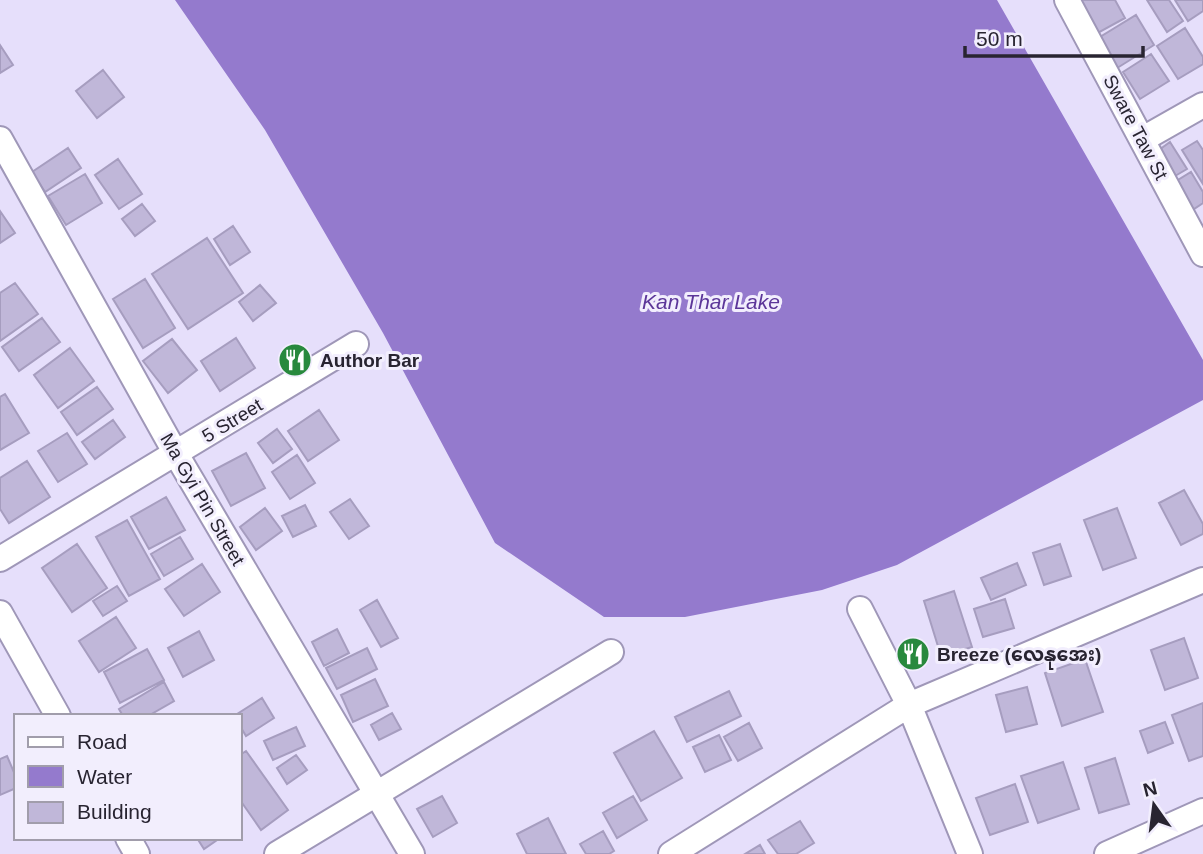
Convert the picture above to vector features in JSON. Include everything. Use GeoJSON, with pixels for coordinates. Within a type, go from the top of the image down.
{"type":"FeatureCollection","features":[{"type":"Feature","properties":{"kind":"street","name":"Sware Taw St"},"geometry":{"type":"LineString","coordinates":[[1067,0],[1203,254]]}},
{"type":"Feature","properties":{"kind":"street"},"geometry":{"type":"LineString","coordinates":[[1143,139],[1203,105]]}},
{"type":"Feature","properties":{"kind":"street","name":"Ma Gyi Pin Street"},"geometry":{"type":"LineString","coordinates":[[0,139],[176,454],[412,854]]}},
{"type":"Feature","properties":{"kind":"street","name":"5 Street"},"geometry":{"type":"LineString","coordinates":[[0,559],[356,344]]}},
{"type":"Feature","properties":{"kind":"street"},"geometry":{"type":"LineString","coordinates":[[671,854],[909,705],[1203,580]]}},
{"type":"Feature","properties":{"kind":"street"},"geometry":{"type":"LineString","coordinates":[[860,609],[909,705],[971,854]]}},
{"type":"Feature","properties":{"kind":"street"},"geometry":{"type":"LineString","coordinates":[[0,613],[57,714]]}},
{"type":"Feature","properties":{"kind":"street"},"geometry":{"type":"LineString","coordinates":[[277,854],[611,652]]}},
{"type":"Feature","properties":{"kind":"street"},"geometry":{"type":"LineString","coordinates":[[1107,854],[1203,811]]}},
{"type":"Feature","properties":{"kind":"water","name":"Kan Thar Lake"},"geometry":{"type":"Polygon","coordinates":[[[175,0],[997,0],[1203,360],[1203,400],[897,565],[822,590],[685,617],[604,617],[495,543],[383,333],[265,130],[175,0]]]}},
{"type":"Feature","properties":{"kind":"building"},"geometry":{"type":"Polygon","coordinates":[[[1077,0],[1115,0],[1125,18],[1096,34],[1077,0]]]}},
{"type":"Feature","properties":{"kind":"building"},"geometry":{"type":"Polygon","coordinates":[[[1147,0],[1169,0],[1183,21],[1167,32],[1147,0]]]}},
{"type":"Feature","properties":{"kind":"building"},"geometry":{"type":"Polygon","coordinates":[[[1175,0],[1203,0],[1203,11],[1188,21],[1175,0]]]}},
{"type":"Feature","properties":{"kind":"building"},"geometry":{"type":"Polygon","coordinates":[[[1136,15],[1154,45],[1114,70],[1095,40],[1136,15]]]}},
{"type":"Feature","properties":{"kind":"building"},"geometry":{"type":"Polygon","coordinates":[[[1185,28],[1203,57],[1203,64],[1178,79],[1157,46],[1185,28]]]}},
{"type":"Feature","properties":{"kind":"building"},"geometry":{"type":"Polygon","coordinates":[[[0,45],[13,65],[0,73],[0,45]]]}},
{"type":"Feature","properties":{"kind":"building"},"geometry":{"type":"Polygon","coordinates":[[[1151,54],[1169,81],[1140,99],[1123,72],[1151,54]]]}},
{"type":"Feature","properties":{"kind":"building"},"geometry":{"type":"Polygon","coordinates":[[[103,70],[124,97],[97,118],[76,91],[103,70]]]}},
{"type":"Feature","properties":{"kind":"building"},"geometry":{"type":"Polygon","coordinates":[[[1197,141],[1203,150],[1203,184],[1182,150],[1197,141]]]}},
{"type":"Feature","properties":{"kind":"building"},"geometry":{"type":"Polygon","coordinates":[[[1170,142],[1187,169],[1175,176],[1159,150],[1170,142]]]}},
{"type":"Feature","properties":{"kind":"building"},"geometry":{"type":"Polygon","coordinates":[[[68,148],[81,168],[45,192],[32,172],[68,148]]]}},
{"type":"Feature","properties":{"kind":"building"},"geometry":{"type":"Polygon","coordinates":[[[118,159],[142,194],[119,209],[95,175],[118,159]]]}},
{"type":"Feature","properties":{"kind":"building"},"geometry":{"type":"Polygon","coordinates":[[[1191,172],[1203,192],[1203,203],[1191,211],[1173,183],[1191,172]]]}},
{"type":"Feature","properties":{"kind":"building"},"geometry":{"type":"Polygon","coordinates":[[[85,174],[102,203],[66,225],[48,196],[85,174]]]}},
{"type":"Feature","properties":{"kind":"building"},"geometry":{"type":"Polygon","coordinates":[[[142,204],[155,221],[135,236],[122,219],[142,204]]]}},
{"type":"Feature","properties":{"kind":"building"},"geometry":{"type":"Polygon","coordinates":[[[0,211],[15,233],[0,243],[0,211]]]}},
{"type":"Feature","properties":{"kind":"building"},"geometry":{"type":"Polygon","coordinates":[[[233,226],[250,252],[230,265],[214,239],[233,226]]]}},
{"type":"Feature","properties":{"kind":"building"},"geometry":{"type":"Polygon","coordinates":[[[207,238],[243,293],[188,329],[152,274],[207,238]]]}},
{"type":"Feature","properties":{"kind":"building"},"geometry":{"type":"Polygon","coordinates":[[[145,279],[175,328],[143,348],[113,299],[145,279]]]}},
{"type":"Feature","properties":{"kind":"building"},"geometry":{"type":"Polygon","coordinates":[[[15,283],[38,314],[0,341],[0,293],[15,283]]]}},
{"type":"Feature","properties":{"kind":"building"},"geometry":{"type":"Polygon","coordinates":[[[260,285],[276,303],[253,321],[239,302],[260,285]]]}},
{"type":"Feature","properties":{"kind":"building"},"geometry":{"type":"Polygon","coordinates":[[[42,318],[60,342],[19,371],[2,347],[42,318]]]}},
{"type":"Feature","properties":{"kind":"building"},"geometry":{"type":"Polygon","coordinates":[[[236,338],[255,368],[220,391],[201,361],[236,338]]]}},
{"type":"Feature","properties":{"kind":"building"},"geometry":{"type":"Polygon","coordinates":[[[172,339],[197,370],[168,393],[143,361],[172,339]]]}},
{"type":"Feature","properties":{"kind":"building"},"geometry":{"type":"Polygon","coordinates":[[[70,348],[94,381],[58,408],[34,375],[70,348]]]}},
{"type":"Feature","properties":{"kind":"building"},"geometry":{"type":"Polygon","coordinates":[[[97,387],[113,409],[77,435],[61,412],[97,387]]]}},
{"type":"Feature","properties":{"kind":"building"},"geometry":{"type":"Polygon","coordinates":[[[5,394],[29,433],[0,450],[0,397],[5,394]]]}},
{"type":"Feature","properties":{"kind":"building"},"geometry":{"type":"Polygon","coordinates":[[[319,410],[339,440],[308,461],[288,431],[319,410]]]}},
{"type":"Feature","properties":{"kind":"building"},"geometry":{"type":"Polygon","coordinates":[[[113,420],[125,437],[95,459],[82,442],[113,420]]]}},
{"type":"Feature","properties":{"kind":"building"},"geometry":{"type":"Polygon","coordinates":[[[277,429],[292,449],[273,463],[258,443],[277,429]]]}},
{"type":"Feature","properties":{"kind":"building"},"geometry":{"type":"Polygon","coordinates":[[[67,433],[87,464],[58,482],[38,451],[67,433]]]}},
{"type":"Feature","properties":{"kind":"building"},"geometry":{"type":"Polygon","coordinates":[[[246,453],[265,488],[231,506],[212,471],[246,453]]]}},
{"type":"Feature","properties":{"kind":"building"},"geometry":{"type":"Polygon","coordinates":[[[297,455],[315,483],[290,499],[272,472],[297,455]]]}},
{"type":"Feature","properties":{"kind":"building"},"geometry":{"type":"Polygon","coordinates":[[[27,461],[50,497],[9,523],[0,509],[0,478],[27,461]]]}},
{"type":"Feature","properties":{"kind":"building"},"geometry":{"type":"Polygon","coordinates":[[[1184,490],[1203,524],[1203,534],[1181,545],[1159,503],[1184,490]]]}},
{"type":"Feature","properties":{"kind":"building"},"geometry":{"type":"Polygon","coordinates":[[[166,497],[185,530],[149,549],[131,517],[166,497]]]}},
{"type":"Feature","properties":{"kind":"building"},"geometry":{"type":"Polygon","coordinates":[[[350,499],[369,526],[349,539],[330,512],[350,499]]]}},
{"type":"Feature","properties":{"kind":"building"},"geometry":{"type":"Polygon","coordinates":[[[305,505],[316,526],[293,537],[282,516],[305,505]]]}},
{"type":"Feature","properties":{"kind":"building"},"geometry":{"type":"Polygon","coordinates":[[[265,508],[282,531],[256,550],[240,527],[265,508]]]}},
{"type":"Feature","properties":{"kind":"building"},"geometry":{"type":"Polygon","coordinates":[[[1117,508],[1136,558],[1103,570],[1084,520],[1117,508]]]}},
{"type":"Feature","properties":{"kind":"building"},"geometry":{"type":"Polygon","coordinates":[[[127,520],[160,579],[129,596],[96,537],[127,520]]]}},
{"type":"Feature","properties":{"kind":"building"},"geometry":{"type":"Polygon","coordinates":[[[180,537],[193,559],[164,576],[151,554],[180,537]]]}},
{"type":"Feature","properties":{"kind":"building"},"geometry":{"type":"Polygon","coordinates":[[[77,544],[107,588],[72,612],[42,568],[77,544]]]}},
{"type":"Feature","properties":{"kind":"building"},"geometry":{"type":"Polygon","coordinates":[[[1060,544],[1071,576],[1044,585],[1033,553],[1060,544]]]}},
{"type":"Feature","properties":{"kind":"building"},"geometry":{"type":"Polygon","coordinates":[[[1017,563],[1026,585],[991,600],[981,578],[1017,563]]]}},
{"type":"Feature","properties":{"kind":"building"},"geometry":{"type":"Polygon","coordinates":[[[202,564],[220,592],[184,616],[165,589],[202,564]]]}},
{"type":"Feature","properties":{"kind":"building"},"geometry":{"type":"Polygon","coordinates":[[[117,586],[127,601],[103,616],[93,601],[117,586]]]}},
{"type":"Feature","properties":{"kind":"building"},"geometry":{"type":"Polygon","coordinates":[[[954,591],[972,647],[941,656],[924,601],[954,591]]]}},
{"type":"Feature","properties":{"kind":"building"},"geometry":{"type":"Polygon","coordinates":[[[1005,599],[1014,628],[983,637],[974,609],[1005,599]]]}},
{"type":"Feature","properties":{"kind":"building"},"geometry":{"type":"Polygon","coordinates":[[[377,600],[398,638],[381,647],[360,610],[377,600]]]}},
{"type":"Feature","properties":{"kind":"building"},"geometry":{"type":"Polygon","coordinates":[[[116,617],[136,648],[99,672],[79,641],[116,617]]]}},
{"type":"Feature","properties":{"kind":"building"},"geometry":{"type":"Polygon","coordinates":[[[337,629],[349,653],[324,666],[312,642],[337,629]]]}},
{"type":"Feature","properties":{"kind":"building"},"geometry":{"type":"Polygon","coordinates":[[[199,631],[214,660],[183,677],[168,648],[199,631]]]}},
{"type":"Feature","properties":{"kind":"building"},"geometry":{"type":"Polygon","coordinates":[[[1184,638],[1198,678],[1165,690],[1151,650],[1184,638]]]}},
{"type":"Feature","properties":{"kind":"building"},"geometry":{"type":"Polygon","coordinates":[[[367,648],[377,669],[337,689],[326,668],[367,648]]]}},
{"type":"Feature","properties":{"kind":"building"},"geometry":{"type":"Polygon","coordinates":[[[147,649],[164,680],[120,703],[104,672],[147,649]]]}},
{"type":"Feature","properties":{"kind":"building"},"geometry":{"type":"Polygon","coordinates":[[[1085,659],[1103,712],[1062,726],[1045,673],[1085,659]]]}},
{"type":"Feature","properties":{"kind":"building"},"geometry":{"type":"Polygon","coordinates":[[[375,679],[388,706],[353,722],[341,695],[375,679]]]}},
{"type":"Feature","properties":{"kind":"building"},"geometry":{"type":"Polygon","coordinates":[[[164,682],[174,701],[151,714],[122,714],[119,709],[164,682]]]}},
{"type":"Feature","properties":{"kind":"building"},"geometry":{"type":"Polygon","coordinates":[[[1027,687],[1037,724],[1006,732],[996,695],[1027,687]]]}},
{"type":"Feature","properties":{"kind":"building"},"geometry":{"type":"Polygon","coordinates":[[[729,691],[741,716],[687,742],[675,717],[729,691]]]}},
{"type":"Feature","properties":{"kind":"building"},"geometry":{"type":"Polygon","coordinates":[[[262,698],[274,718],[246,736],[242,729],[242,714],[237,714],[262,698]]]}},
{"type":"Feature","properties":{"kind":"building"},"geometry":{"type":"Polygon","coordinates":[[[1203,703],[1203,756],[1189,761],[1172,715],[1203,703]]]}},
{"type":"Feature","properties":{"kind":"building"},"geometry":{"type":"Polygon","coordinates":[[[392,713],[401,729],[379,740],[371,725],[392,713]]]}},
{"type":"Feature","properties":{"kind":"building"},"geometry":{"type":"Polygon","coordinates":[[[1165,722],[1173,743],[1148,753],[1140,731],[1165,722]]]}},
{"type":"Feature","properties":{"kind":"building"},"geometry":{"type":"Polygon","coordinates":[[[749,723],[762,748],[738,761],[724,737],[749,723]]]}},
{"type":"Feature","properties":{"kind":"building"},"geometry":{"type":"Polygon","coordinates":[[[296,727],[305,746],[273,760],[264,741],[296,727]]]}},
{"type":"Feature","properties":{"kind":"building"},"geometry":{"type":"Polygon","coordinates":[[[654,731],[682,778],[641,801],[614,753],[654,731]]]}},
{"type":"Feature","properties":{"kind":"building"},"geometry":{"type":"Polygon","coordinates":[[[719,735],[731,760],[705,772],[693,747],[719,735]]]}},
{"type":"Feature","properties":{"kind":"building"},"geometry":{"type":"Polygon","coordinates":[[[246,751],[288,810],[261,830],[242,803],[242,754],[246,751]]]}},
{"type":"Feature","properties":{"kind":"building"},"geometry":{"type":"Polygon","coordinates":[[[296,755],[307,770],[287,784],[277,768],[296,755]]]}},
{"type":"Feature","properties":{"kind":"building"},"geometry":{"type":"Polygon","coordinates":[[[7,756],[14,772],[14,789],[0,795],[0,759],[7,756]]]}},
{"type":"Feature","properties":{"kind":"building"},"geometry":{"type":"Polygon","coordinates":[[[1115,758],[1129,804],[1099,813],[1085,768],[1115,758]]]}},
{"type":"Feature","properties":{"kind":"building"},"geometry":{"type":"Polygon","coordinates":[[[1063,762],[1079,809],[1038,823],[1021,776],[1063,762]]]}},
{"type":"Feature","properties":{"kind":"building"},"geometry":{"type":"Polygon","coordinates":[[[1015,784],[1028,822],[990,835],[976,798],[1015,784]]]}},
{"type":"Feature","properties":{"kind":"building"},"geometry":{"type":"Polygon","coordinates":[[[442,796],[457,823],[433,837],[417,809],[442,796]]]}},
{"type":"Feature","properties":{"kind":"building"},"geometry":{"type":"Polygon","coordinates":[[[633,796],[647,820],[617,838],[603,813],[633,796]]]}},
{"type":"Feature","properties":{"kind":"building"},"geometry":{"type":"Polygon","coordinates":[[[548,818],[566,854],[527,854],[517,834],[548,818]]]}},
{"type":"Feature","properties":{"kind":"building"},"geometry":{"type":"Polygon","coordinates":[[[800,821],[814,843],[796,854],[778,854],[768,840],[800,821]]]}},
{"type":"Feature","properties":{"kind":"building"},"geometry":{"type":"Polygon","coordinates":[[[603,831],[614,851],[609,854],[586,854],[580,844],[603,831]]]}},
{"type":"Feature","properties":{"kind":"building"},"geometry":{"type":"Polygon","coordinates":[[[198,840],[217,840],[204,849],[198,840]]]}},
{"type":"Feature","properties":{"kind":"building"},"geometry":{"type":"Polygon","coordinates":[[[760,845],[765,854],[745,854],[760,845]]]}},
{"type":"Feature","properties":{"kind":"place","name":"Author Bar"},"geometry":{"type":"Point","coordinates":[295,360]}},
{"type":"Feature","properties":{"kind":"place","name":"Breeze (လေနုအေး)"},"geometry":{"type":"Point","coordinates":[913,654]}}]}
